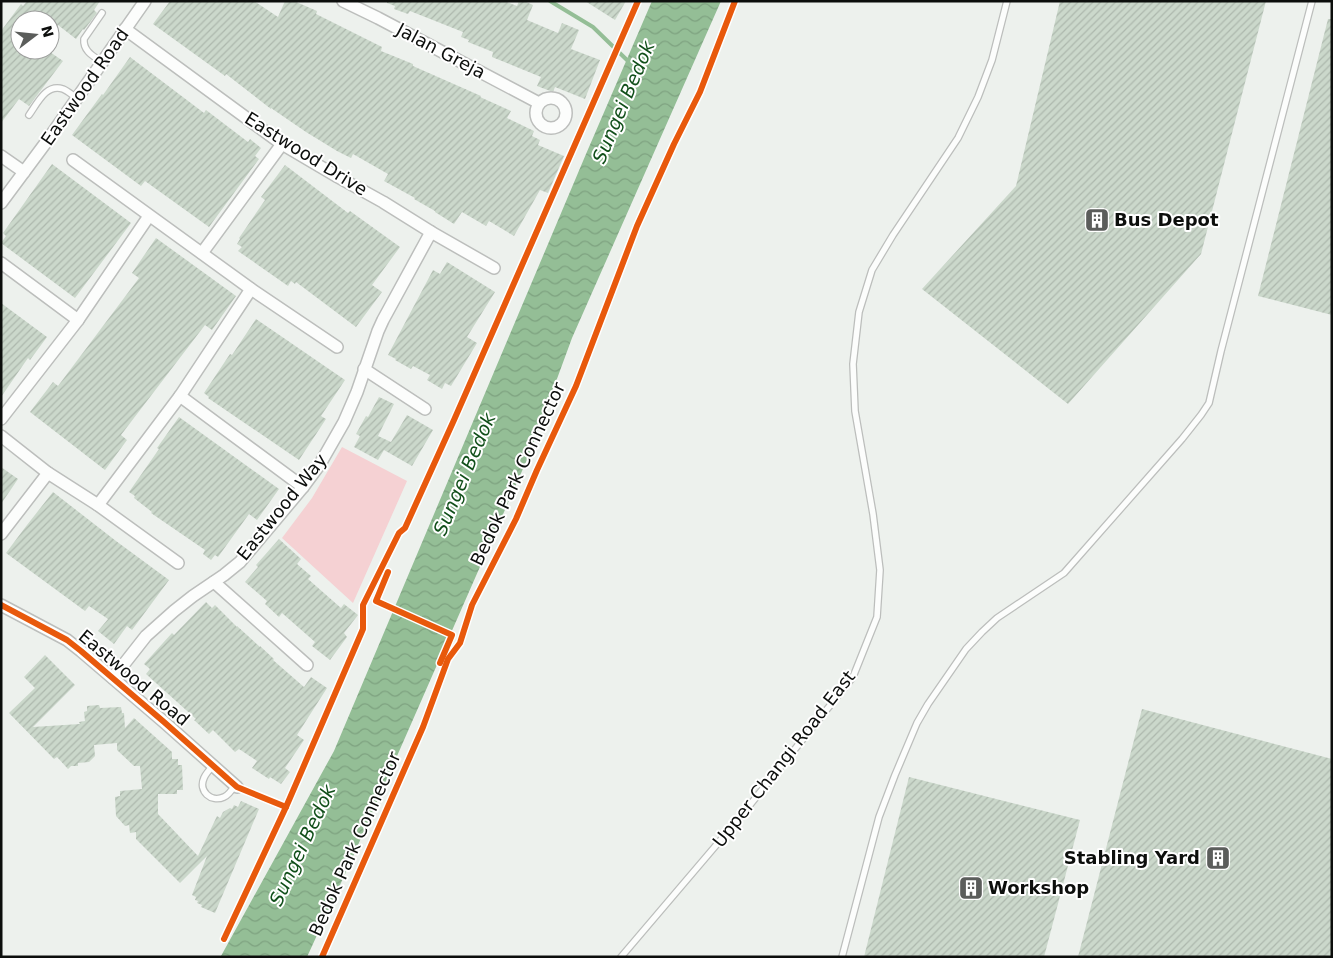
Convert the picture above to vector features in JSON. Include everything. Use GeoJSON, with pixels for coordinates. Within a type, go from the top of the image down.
{"type":"FeatureCollection","features":[{"type":"Feature","properties":{"kind":"street","name":"Eastwood Road"},"geometry":{"type":"LineString","coordinates":[[1,202],[145,1]]}},
{"type":"Feature","properties":{"kind":"street","name":"Jalan Greja"},"geometry":{"type":"LineString","coordinates":[[343,1],[539,103]]}},
{"type":"Feature","properties":{"kind":"street","name":"Eastwood Drive"},"geometry":{"type":"LineString","coordinates":[[125,29],[282,144],[494,268]]}},
{"type":"Feature","properties":{"kind":"street"},"geometry":{"type":"LineString","coordinates":[[202,253],[282,144]]}},
{"type":"Feature","properties":{"kind":"street"},"geometry":{"type":"LineString","coordinates":[[1,156],[24,172]]}},
{"type":"Feature","properties":{"kind":"street"},"geometry":{"type":"LineString","coordinates":[[73,160],[251,289],[337,347]]}},
{"type":"Feature","properties":{"kind":"street"},"geometry":{"type":"LineString","coordinates":[[1,418],[78,320],[149,216]]}},
{"type":"Feature","properties":{"kind":"street","name":"Eastwood Way"},"geometry":{"type":"LineString","coordinates":[[113,678],[146,636],[186,601],[233,568],[244,557],[320,464],[344,422],[383,320],[431,232]]}},
{"type":"Feature","properties":{"kind":"street"},"geometry":{"type":"LineString","coordinates":[[1,263],[78,320]]}},
{"type":"Feature","properties":{"kind":"street"},"geometry":{"type":"LineString","coordinates":[[98,505],[180,396],[251,289]]}},
{"type":"Feature","properties":{"kind":"street"},"geometry":{"type":"LineString","coordinates":[[364,369],[425,409]]}},
{"type":"Feature","properties":{"kind":"street"},"geometry":{"type":"LineString","coordinates":[[180,396],[303,487]]}},
{"type":"Feature","properties":{"kind":"street"},"geometry":{"type":"LineString","coordinates":[[1,436],[48,473],[98,505],[178,562]]}},
{"type":"Feature","properties":{"kind":"street"},"geometry":{"type":"LineString","coordinates":[[1,534],[48,473]]}},
{"type":"Feature","properties":{"kind":"street"},"geometry":{"type":"LineString","coordinates":[[214,582],[307,665]]}},
{"type":"Feature","properties":{"kind":"street","name":"Eastwood Road"},"geometry":{"type":"LineString","coordinates":[[1,605],[66,640],[81,651],[236,786]]}},
{"type":"Feature","properties":{"kind":"lane","name":"Upper Changi Road East"},"geometry":{"type":"LineString","coordinates":[[621,957],[747,808],[853,677],[857,668],[877,617],[880,570],[873,514],[855,411],[853,364],[860,312],[872,270],[893,235],[958,138],[978,97],[992,60],[1007,1]]}},
{"type":"Feature","properties":{"kind":"lane"},"geometry":{"type":"LineString","coordinates":[[842,957],[879,817],[918,723],[940,686],[966,649],[997,618],[1064,573],[1182,439],[1209,403],[1312,1]]}},
{"type":"Feature","properties":{"kind":"lane"},"geometry":{"type":"LineString","coordinates":[[102,13],[83,43],[84,47],[102,62]]}},
{"type":"Feature","properties":{"kind":"lane"},"geometry":{"type":"LineString","coordinates":[[29,115],[45,92],[52,88],[63,89],[77,98]]}},
{"type":"Feature","properties":{"kind":"lane"},"geometry":{"type":"LineString","coordinates":[[214,766],[204,777],[202,783],[204,792],[216,799],[222,798],[236,786]]}},
{"type":"Feature","properties":{"kind":"shaded area"},"geometry":{"type":"Polygon","coordinates":[[[342,447],[407,481],[353,603],[282,538],[312,498],[342,447]]]}},
{"type":"Feature","properties":{"kind":"water","name":"Sungei Bedok"},"geometry":{"type":"Polygon","coordinates":[[[652,1],[721,1],[572,338],[529,455],[307,957],[204,957],[221,956],[334,751],[652,1]]]}},
{"type":"Feature","properties":{"kind":"building"},"geometry":{"type":"Polygon","coordinates":[[[27,1],[100,1],[94,10],[97,13],[76,39],[60,27],[60,10],[17,10],[21,4],[23,6],[27,1]]]}},
{"type":"Feature","properties":{"kind":"building"},"geometry":{"type":"Polygon","coordinates":[[[170,1],[254,1],[278,17],[285,1],[294,1],[317,11],[316,14],[382,47],[381,51],[413,64],[413,66],[511,111],[507,118],[534,131],[532,136],[540,140],[538,145],[564,156],[548,193],[540,190],[514,236],[489,221],[486,226],[462,212],[454,224],[415,198],[384,181],[388,174],[353,154],[351,158],[337,151],[271,109],[226,74],[225,76],[153,24],[170,1]]]}},
{"type":"Feature","properties":{"kind":"building"},"geometry":{"type":"Polygon","coordinates":[[[387,1],[504,1],[517,6],[519,1],[524,1],[533,5],[527,20],[558,33],[562,23],[579,30],[571,49],[600,60],[585,99],[555,87],[553,92],[537,86],[541,77],[492,57],[493,52],[468,42],[469,40],[461,37],[463,32],[410,11],[408,14],[394,9],[395,6],[387,3],[387,1]]]}},
{"type":"Feature","properties":{"kind":"building"},"geometry":{"type":"Polygon","coordinates":[[[585,1],[626,1],[615,20],[585,1]]]}},
{"type":"Feature","properties":{"kind":"building","name":"Bus Depot"},"geometry":{"type":"Polygon","coordinates":[[[1060,1],[1266,1],[1201,254],[1068,404],[922,289],[1016,186],[1060,1]]]}},
{"type":"Feature","properties":{"kind":"building"},"geometry":{"type":"Polygon","coordinates":[[[10,19],[10,60],[60,59],[63,61],[29,106],[19,99],[1,123],[1,31],[10,19]]]}},
{"type":"Feature","properties":{"kind":"building"},"geometry":{"type":"Polygon","coordinates":[[[1328,19],[1332,19],[1332,315],[1258,296],[1328,19]]]}},
{"type":"Feature","properties":{"kind":"building"},"geometry":{"type":"Polygon","coordinates":[[[130,57],[204,113],[206,110],[248,142],[250,139],[261,148],[255,156],[259,159],[209,227],[145,181],[141,186],[72,135],[130,57]]]}},
{"type":"Feature","properties":{"kind":"building"},"geometry":{"type":"Polygon","coordinates":[[[52,164],[131,223],[75,298],[1,243],[6,236],[3,233],[52,164]]]}},
{"type":"Feature","properties":{"kind":"building"},"geometry":{"type":"Polygon","coordinates":[[[285,165],[348,213],[350,211],[400,247],[372,285],[382,292],[356,327],[296,282],[295,284],[291,281],[288,286],[238,251],[242,247],[237,244],[239,238],[265,200],[261,197],[285,165]]]}},
{"type":"Feature","properties":{"kind":"building"},"geometry":{"type":"Polygon","coordinates":[[[156,238],[236,296],[212,330],[205,325],[121,435],[127,440],[105,470],[30,412],[53,382],[58,386],[139,278],[132,273],[156,238]]]}},
{"type":"Feature","properties":{"kind":"building"},"geometry":{"type":"Polygon","coordinates":[[[447,262],[495,292],[467,337],[477,343],[451,386],[445,383],[442,389],[427,380],[430,375],[413,366],[411,369],[388,355],[433,270],[440,274],[447,262]]]}},
{"type":"Feature","properties":{"kind":"building"},"geometry":{"type":"Polygon","coordinates":[[[1,303],[47,337],[30,360],[28,358],[1,397],[1,303]]]}},
{"type":"Feature","properties":{"kind":"building"},"geometry":{"type":"Polygon","coordinates":[[[256,319],[345,380],[321,416],[326,419],[299,460],[208,398],[204,393],[256,319]]]}},
{"type":"Feature","properties":{"kind":"building"},"geometry":{"type":"Polygon","coordinates":[[[379,397],[394,404],[378,436],[391,442],[407,415],[433,430],[412,466],[384,450],[378,460],[354,447],[360,436],[356,434],[379,397]]]}},
{"type":"Feature","properties":{"kind":"building"},"geometry":{"type":"Polygon","coordinates":[[[179,417],[279,489],[257,520],[249,514],[218,557],[215,555],[211,560],[203,554],[205,550],[151,513],[129,492],[179,417]]]}},
{"type":"Feature","properties":{"kind":"building"},"geometry":{"type":"Polygon","coordinates":[[[1,467],[18,479],[1,504],[1,467]]]}},
{"type":"Feature","properties":{"kind":"building"},"geometry":{"type":"Polygon","coordinates":[[[53,492],[169,580],[132,630],[127,626],[114,644],[98,631],[108,619],[89,606],[85,611],[6,553],[53,492]]]}},
{"type":"Feature","properties":{"kind":"building"},"geometry":{"type":"Polygon","coordinates":[[[279,539],[301,559],[297,564],[311,576],[308,579],[341,608],[344,604],[358,615],[344,633],[347,637],[330,660],[312,646],[315,642],[282,613],[279,617],[265,604],[267,601],[245,582],[258,567],[256,565],[279,539]]]}},
{"type":"Feature","properties":{"kind":"building"},"geometry":{"type":"Polygon","coordinates":[[[206,602],[212,608],[215,605],[304,687],[311,677],[327,688],[297,735],[304,740],[285,768],[290,772],[281,784],[252,768],[257,761],[239,749],[235,752],[213,730],[209,734],[194,720],[196,719],[146,674],[150,669],[144,664],[172,633],[174,635],[206,602]]]}},
{"type":"Feature","properties":{"kind":"building"},"geometry":{"type":"Polygon","coordinates":[[[45,655],[75,685],[33,727],[80,724],[79,722],[85,721],[84,712],[87,711],[87,706],[99,705],[100,708],[121,707],[122,713],[124,713],[125,728],[134,718],[172,752],[172,759],[178,759],[178,765],[182,765],[183,790],[177,790],[177,794],[158,794],[158,814],[198,856],[217,816],[220,818],[223,812],[230,808],[232,809],[234,805],[238,807],[241,801],[259,809],[215,913],[201,907],[202,905],[195,900],[196,897],[192,895],[207,856],[180,883],[136,839],[136,832],[130,833],[129,825],[125,826],[116,816],[115,797],[120,796],[120,791],[142,789],[140,766],[134,766],[117,750],[117,743],[94,745],[95,756],[89,762],[78,763],[78,766],[71,766],[68,769],[57,757],[54,759],[9,713],[35,688],[24,677],[45,655]]]}},
{"type":"Feature","properties":{"kind":"building","name":"Stabling Yard"},"geometry":{"type":"Polygon","coordinates":[[[1142,709],[1332,759],[1332,957],[1078,957],[1142,709]]]}},
{"type":"Feature","properties":{"kind":"building","name":"Workshop"},"geometry":{"type":"Polygon","coordinates":[[[909,777],[1080,820],[1044,957],[864,957],[909,777]]]}},
{"type":"Feature","properties":{"kind":"waterway","name":"Sungei Bedok"},"geometry":{"type":"LineString","coordinates":[[550,1],[593,27],[629,62]]}},
{"type":"Feature","properties":{"kind":"cycle path"},"geometry":{"type":"LineString","coordinates":[[224,939],[286,807],[363,629],[363,605],[399,533],[405,528],[638,1]]}},
{"type":"Feature","properties":{"kind":"cycle path","name":"Bedok Park Connector"},"geometry":{"type":"LineString","coordinates":[[322,957],[423,727],[448,659],[460,643],[472,605],[516,519],[576,386],[637,226],[700,92],[735,1]]}},
{"type":"Feature","properties":{"kind":"cycle path"},"geometry":{"type":"LineString","coordinates":[[388,572],[376,601],[452,635],[440,663]]}},
{"type":"Feature","properties":{"kind":"cycle path"},"geometry":{"type":"LineString","coordinates":[[1,605],[67,640],[237,787],[286,807]]}},
{"type":"Feature","properties":{"kind":"place","name":"Bus Depot"},"geometry":{"type":"Point","coordinates":[1097,220]}},
{"type":"Feature","properties":{"kind":"place","name":"Stabling Yard"},"geometry":{"type":"Point","coordinates":[1218,858]}},
{"type":"Feature","properties":{"kind":"place","name":"Workshop"},"geometry":{"type":"Point","coordinates":[971,888]}}]}
